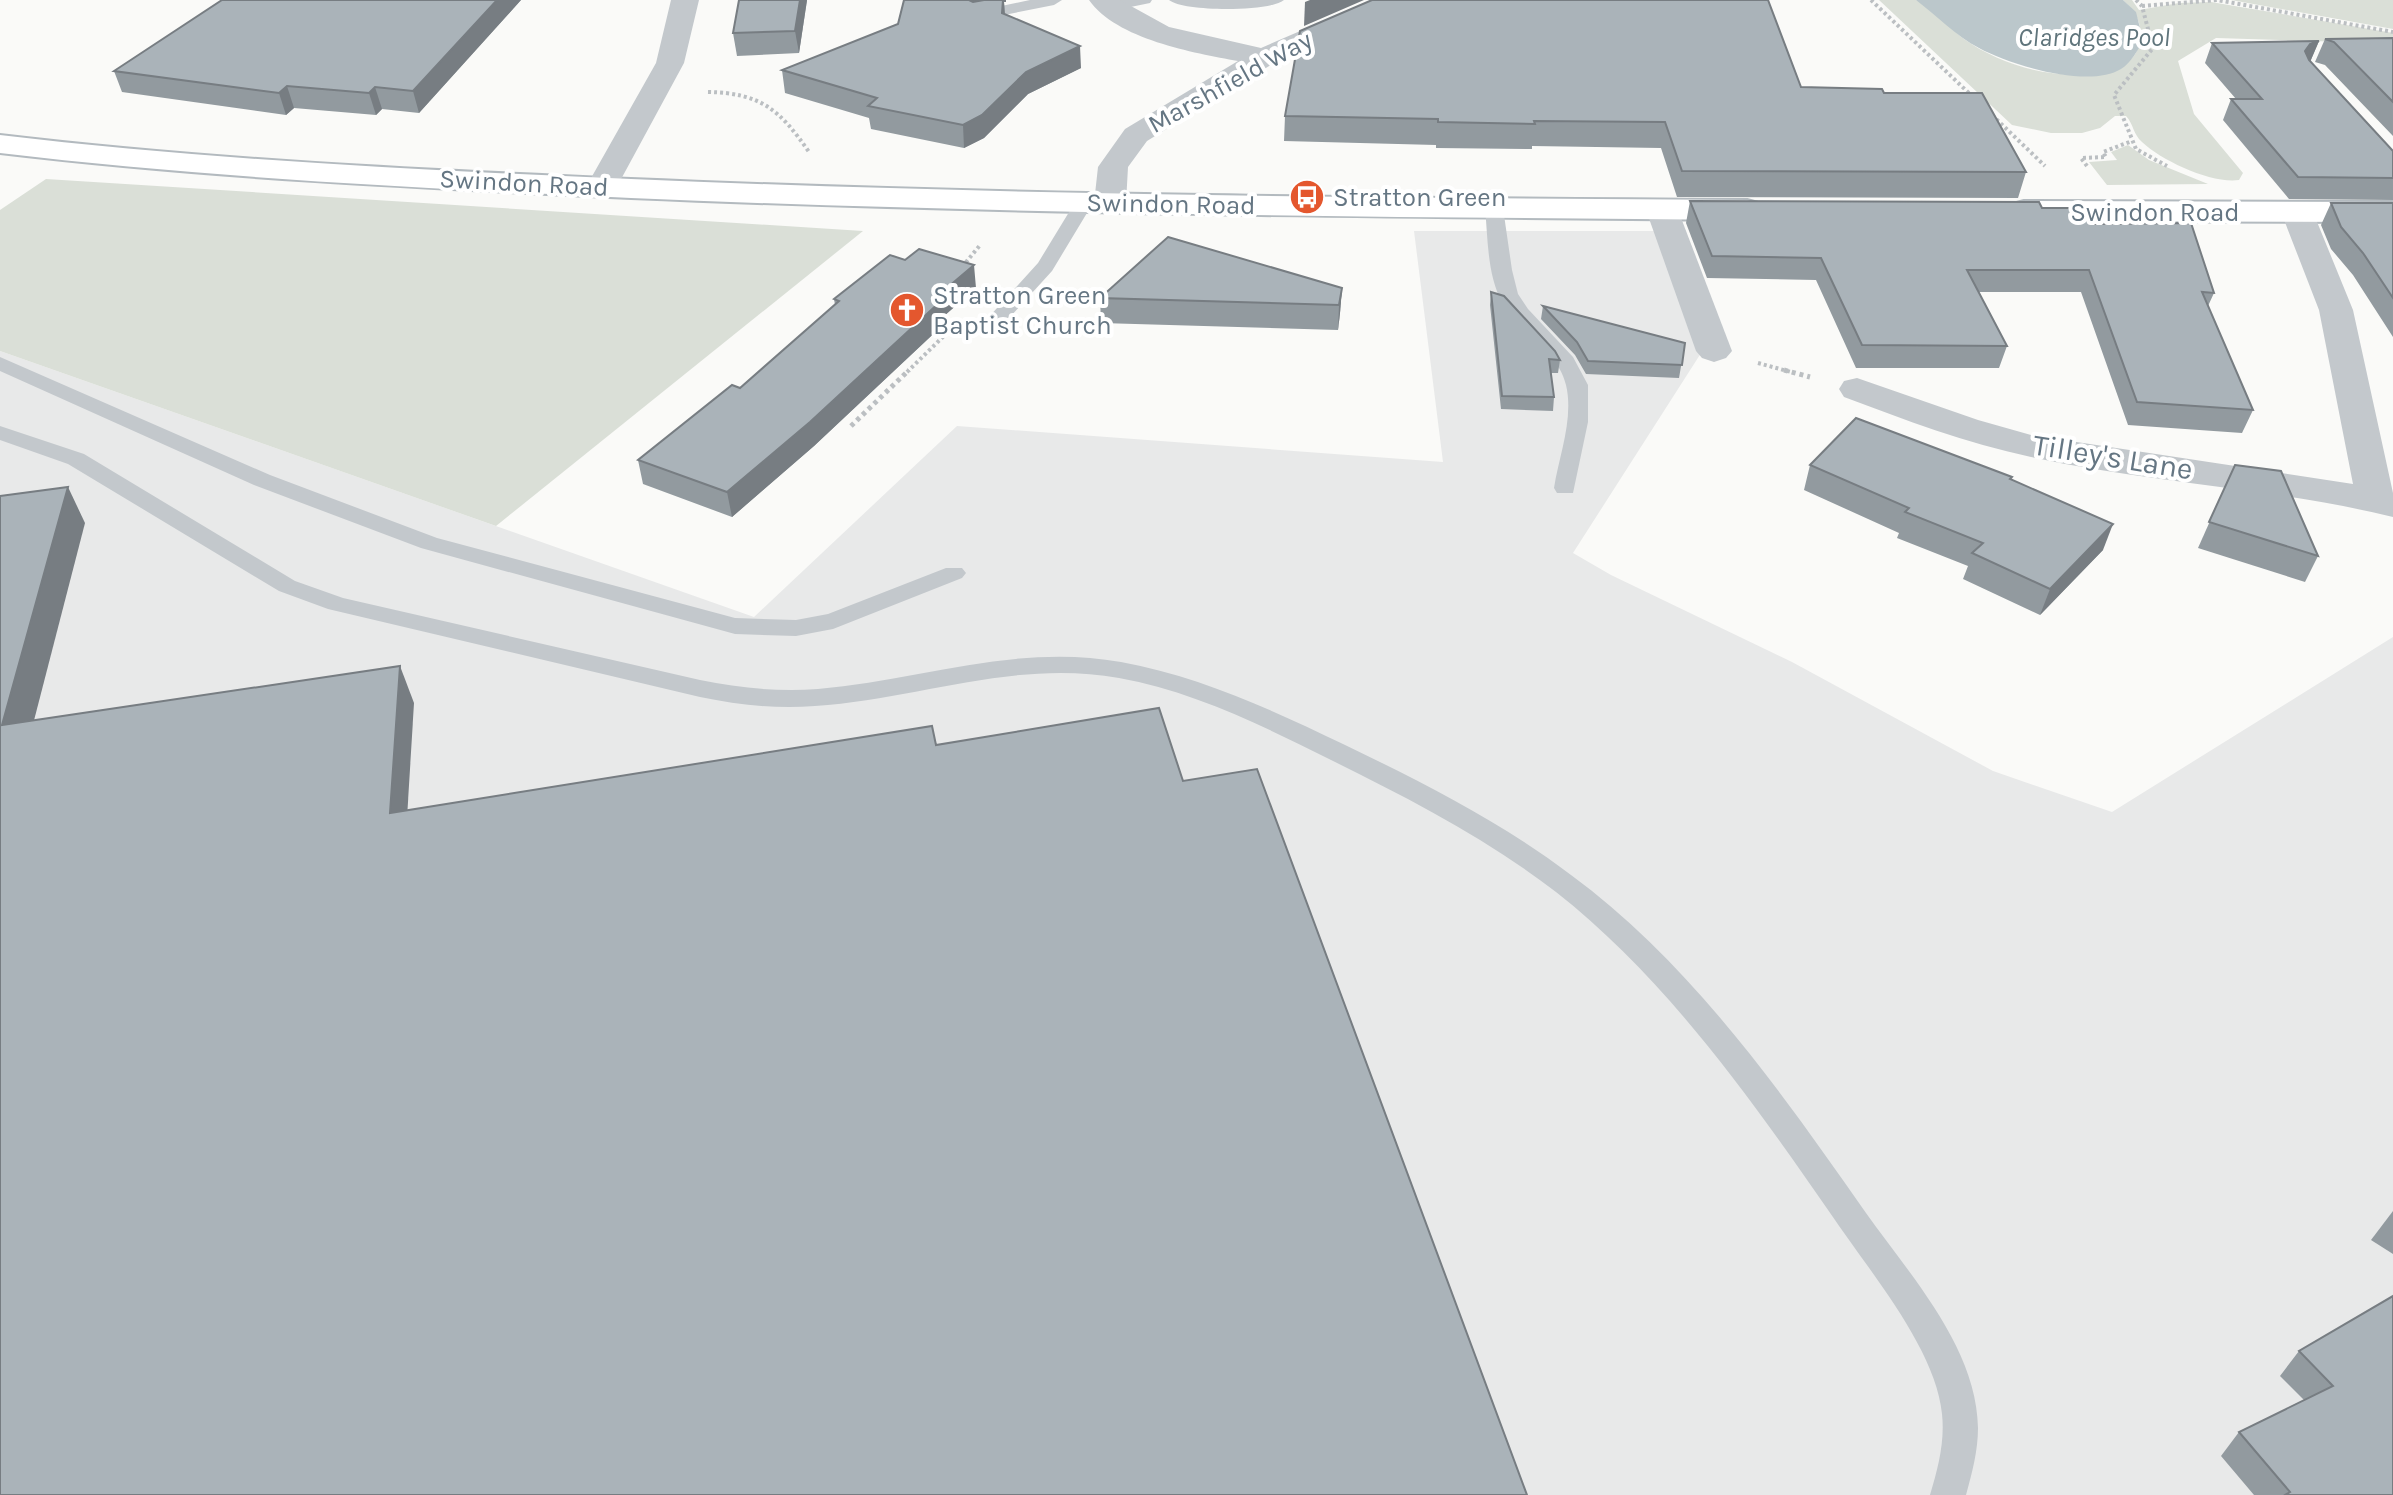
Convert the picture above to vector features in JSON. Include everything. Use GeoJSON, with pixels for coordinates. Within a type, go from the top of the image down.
{"type":"FeatureCollection","features":[{"type":"Feature","properties":{"kind":"main road","name":"Swindon Road"},"geometry":{"type":"LineString","coordinates":[[3,146],[226,167],[813,196],[1097,203],[1774,210]]}},
{"type":"Feature","properties":{"kind":"main road","name":"Swindon Road"},"geometry":{"type":"LineString","coordinates":[[1997,211],[2393,212]]}},
{"type":"Feature","properties":{"kind":"street"},"geometry":{"type":"LineString","coordinates":[[602,187],[670,63],[685,0]]}},
{"type":"Feature","properties":{"kind":"street","name":"Marshfield Way"},"geometry":{"type":"LineString","coordinates":[[1097,203],[1113,167],[1136,135],[1264,57],[1395,0]]}},
{"type":"Feature","properties":{"kind":"street"},"geometry":{"type":"LineString","coordinates":[[1107,3],[1139,26],[1180,42],[1264,57]]}},
{"type":"Feature","properties":{"kind":"street"},"geometry":{"type":"LineString","coordinates":[[1662,210],[1714,351]]}},
{"type":"Feature","properties":{"kind":"street","name":"Tilley's Lane"},"geometry":{"type":"LineString","coordinates":[[1857,389],[1960,427],[2032,446],[2229,474],[2384,503],[2336,310],[2297,212]]}},
{"type":"Feature","properties":{"kind":"lane"},"geometry":{"type":"LineString","coordinates":[[974,16],[1054,0]]}},
{"type":"Feature","properties":{"kind":"lane"},"geometry":{"type":"LineString","coordinates":[[1107,3],[1144,0]]}},
{"type":"Feature","properties":{"kind":"lane"},"geometry":{"type":"LineString","coordinates":[[1177,0],[1231,4],[1276,0]]}},
{"type":"Feature","properties":{"kind":"lane"},"geometry":{"type":"LineString","coordinates":[[994,323],[1048,266],[1069,235],[1097,203]]}},
{"type":"Feature","properties":{"kind":"lane"},"geometry":{"type":"LineString","coordinates":[[1494,208],[1507,292],[1523,316],[1560,354],[1577,387],[1579,403],[1565,488]]}},
{"type":"Feature","properties":{"kind":"lane"},"geometry":{"type":"LineString","coordinates":[[0,363],[262,480],[429,543],[735,626],[796,628],[833,621],[954,573]]}},
{"type":"Feature","properties":{"kind":"lane"},"geometry":{"type":"LineString","coordinates":[[0,433],[76,459],[287,586],[337,604],[744,697],[817,697],[1007,668],[1046,665],[1084,665],[1124,671],[1237,706],[1300,734],[1461,816],[1564,884],[1612,924],[1695,1011],[1795,1135],[1931,1334],[1948,1367],[1960,1402],[1961,1438],[1948,1495]]}},
{"type":"Feature","properties":{"kind":"path"},"geometry":{"type":"LineString","coordinates":[[1871,0],[1975,99]]}},
{"type":"Feature","properties":{"kind":"path"},"geometry":{"type":"LineString","coordinates":[[2142,6],[2217,0],[2393,32]]}},
{"type":"Feature","properties":{"kind":"path"},"geometry":{"type":"LineString","coordinates":[[655,94],[726,92],[745,94],[768,103],[777,110],[810,154],[813,196]]}},
{"type":"Feature","properties":{"kind":"path"},"geometry":{"type":"LineString","coordinates":[[1987,110],[2093,211]]}},
{"type":"Feature","properties":{"kind":"path"},"geometry":{"type":"LineString","coordinates":[[851,426],[945,333],[971,320],[994,323]]}},
{"type":"Feature","properties":{"kind":"path"},"geometry":{"type":"LineString","coordinates":[[1714,351],[1857,389]]}},
{"type":"Feature","properties":{"kind":"shaded area"},"geometry":{"type":"Polygon","coordinates":[[[1879,0],[1916,0],[1980,49],[2015,65],[2073,75],[2110,70],[2133,58],[2138,49],[2139,24],[2123,0],[2132,0],[2139,10],[2179,3],[2211,2],[2393,33],[2393,47],[2346,42],[2216,38],[2178,61],[2194,114],[2243,173],[2239,180],[2228,180],[2202,175],[2162,157],[2139,139],[2126,116],[2115,116],[2100,128],[2082,133],[2051,133],[2012,125],[1879,0]]]}},
{"type":"Feature","properties":{"kind":"shaded area"},"geometry":{"type":"Polygon","coordinates":[[[2231,0],[2393,0],[2393,29],[2231,0]]]}},
{"type":"Feature","properties":{"kind":"shaded area"},"geometry":{"type":"Polygon","coordinates":[[[2128,145],[2149,160],[2208,184],[2107,185],[2089,162],[2117,160],[2111,152],[2128,145]]]}},
{"type":"Feature","properties":{"kind":"shaded area"},"geometry":{"type":"Polygon","coordinates":[[[46,179],[863,231],[496,526],[0,351],[0,210],[46,179]]]}},
{"type":"Feature","properties":{"kind":"shaded area"},"geometry":{"type":"Polygon","coordinates":[[[1414,231],[1666,231],[1703,350],[1573,553],[1611,575],[1792,662],[1993,771],[2112,812],[2393,637],[2393,1495],[0,1495],[0,351],[754,617],[957,426],[1443,462],[1414,231]]]}},
{"type":"Feature","properties":{"kind":"water","name":"Claridges Pool"},"geometry":{"type":"Polygon","coordinates":[[[1916,0],[2123,0],[2136,12],[2143,40],[2121,69],[2107,75],[2070,76],[1993,55],[1954,32],[1916,0]]]}},
{"type":"Feature","properties":{"kind":"building"},"geometry":{"type":"Polygon","coordinates":[[[222,0],[497,0],[413,91],[375,87],[369,93],[287,86],[279,93],[114,71],[222,0]]]}},
{"type":"Feature","properties":{"kind":"building"},"geometry":{"type":"Polygon","coordinates":[[[739,0],[800,0],[795,31],[733,33],[739,0]]]}},
{"type":"Feature","properties":{"kind":"building"},"geometry":{"type":"Polygon","coordinates":[[[904,0],[1003,0],[1002,13],[1080,46],[1026,72],[982,115],[963,125],[868,106],[877,98],[782,70],[898,24],[904,0]]]}},
{"type":"Feature","properties":{"kind":"building"},"geometry":{"type":"Polygon","coordinates":[[[1372,0],[1768,0],[1801,87],[1882,89],[1884,93],[1982,93],[2026,172],[1682,171],[1665,122],[1534,121],[1535,124],[1285,116],[1300,31],[1372,0]]]}},
{"type":"Feature","properties":{"kind":"building"},"geometry":{"type":"Polygon","coordinates":[[[2393,38],[2393,102],[2334,42],[2325,39],[2393,38]]]}},
{"type":"Feature","properties":{"kind":"building"},"geometry":{"type":"Polygon","coordinates":[[[2319,41],[2310,44],[2305,51],[2309,60],[2393,151],[2393,178],[2298,177],[2231,99],[2262,99],[2212,43],[2319,41]]]}},
{"type":"Feature","properties":{"kind":"building"},"geometry":{"type":"Polygon","coordinates":[[[1690,201],[2039,202],[2042,208],[2083,208],[2093,224],[2191,223],[2214,293],[2202,292],[2253,410],[2137,402],[2089,270],[1967,270],[2007,346],[1862,345],[1821,258],[1712,256],[1690,201]]]}},
{"type":"Feature","properties":{"kind":"building"},"geometry":{"type":"Polygon","coordinates":[[[2331,203],[2393,203],[2393,298],[2341,227],[2331,203]]]}},
{"type":"Feature","properties":{"kind":"building"},"geometry":{"type":"Polygon","coordinates":[[[1168,237],[1342,288],[1339,305],[1100,298],[1168,237]]]}},
{"type":"Feature","properties":{"kind":"building"},"geometry":{"type":"Polygon","coordinates":[[[919,249],[974,265],[935,298],[942,300],[810,422],[727,492],[638,460],[732,385],[740,388],[839,301],[834,299],[890,255],[905,260],[919,249]]]}},
{"type":"Feature","properties":{"kind":"building"},"geometry":{"type":"Polygon","coordinates":[[[1491,292],[1504,296],[1555,351],[1560,360],[1549,359],[1554,397],[1502,396],[1491,292]]]}},
{"type":"Feature","properties":{"kind":"building"},"geometry":{"type":"Polygon","coordinates":[[[1543,306],[1685,343],[1682,365],[1588,361],[1577,342],[1543,306]]]}},
{"type":"Feature","properties":{"kind":"building"},"geometry":{"type":"Polygon","coordinates":[[[1856,418],[2012,477],[2010,479],[2113,524],[2050,589],[1972,553],[1983,543],[1905,512],[1909,508],[1810,465],[1856,418]]]}},
{"type":"Feature","properties":{"kind":"building"},"geometry":{"type":"Polygon","coordinates":[[[2235,465],[2281,471],[2318,556],[2209,522],[2235,465]]]}},
{"type":"Feature","properties":{"kind":"building"},"geometry":{"type":"Polygon","coordinates":[[[68,487],[2,725],[400,666],[390,813],[932,726],[936,745],[1159,708],[1183,781],[1257,769],[1527,1495],[0,1495],[0,496],[68,487]]]}},
{"type":"Feature","properties":{"kind":"building"},"geometry":{"type":"Polygon","coordinates":[[[2393,1296],[2393,1495],[2285,1495],[2290,1492],[2239,1432],[2333,1386],[2299,1351],[2393,1296]]]}},
{"type":"Feature","properties":{"kind":"place","name":"Stratton Green"},"geometry":{"type":"Point","coordinates":[1307,197]}},
{"type":"Feature","properties":{"kind":"place","name":"Stratton Green Baptist Church"},"geometry":{"type":"Point","coordinates":[907,310]}}]}
